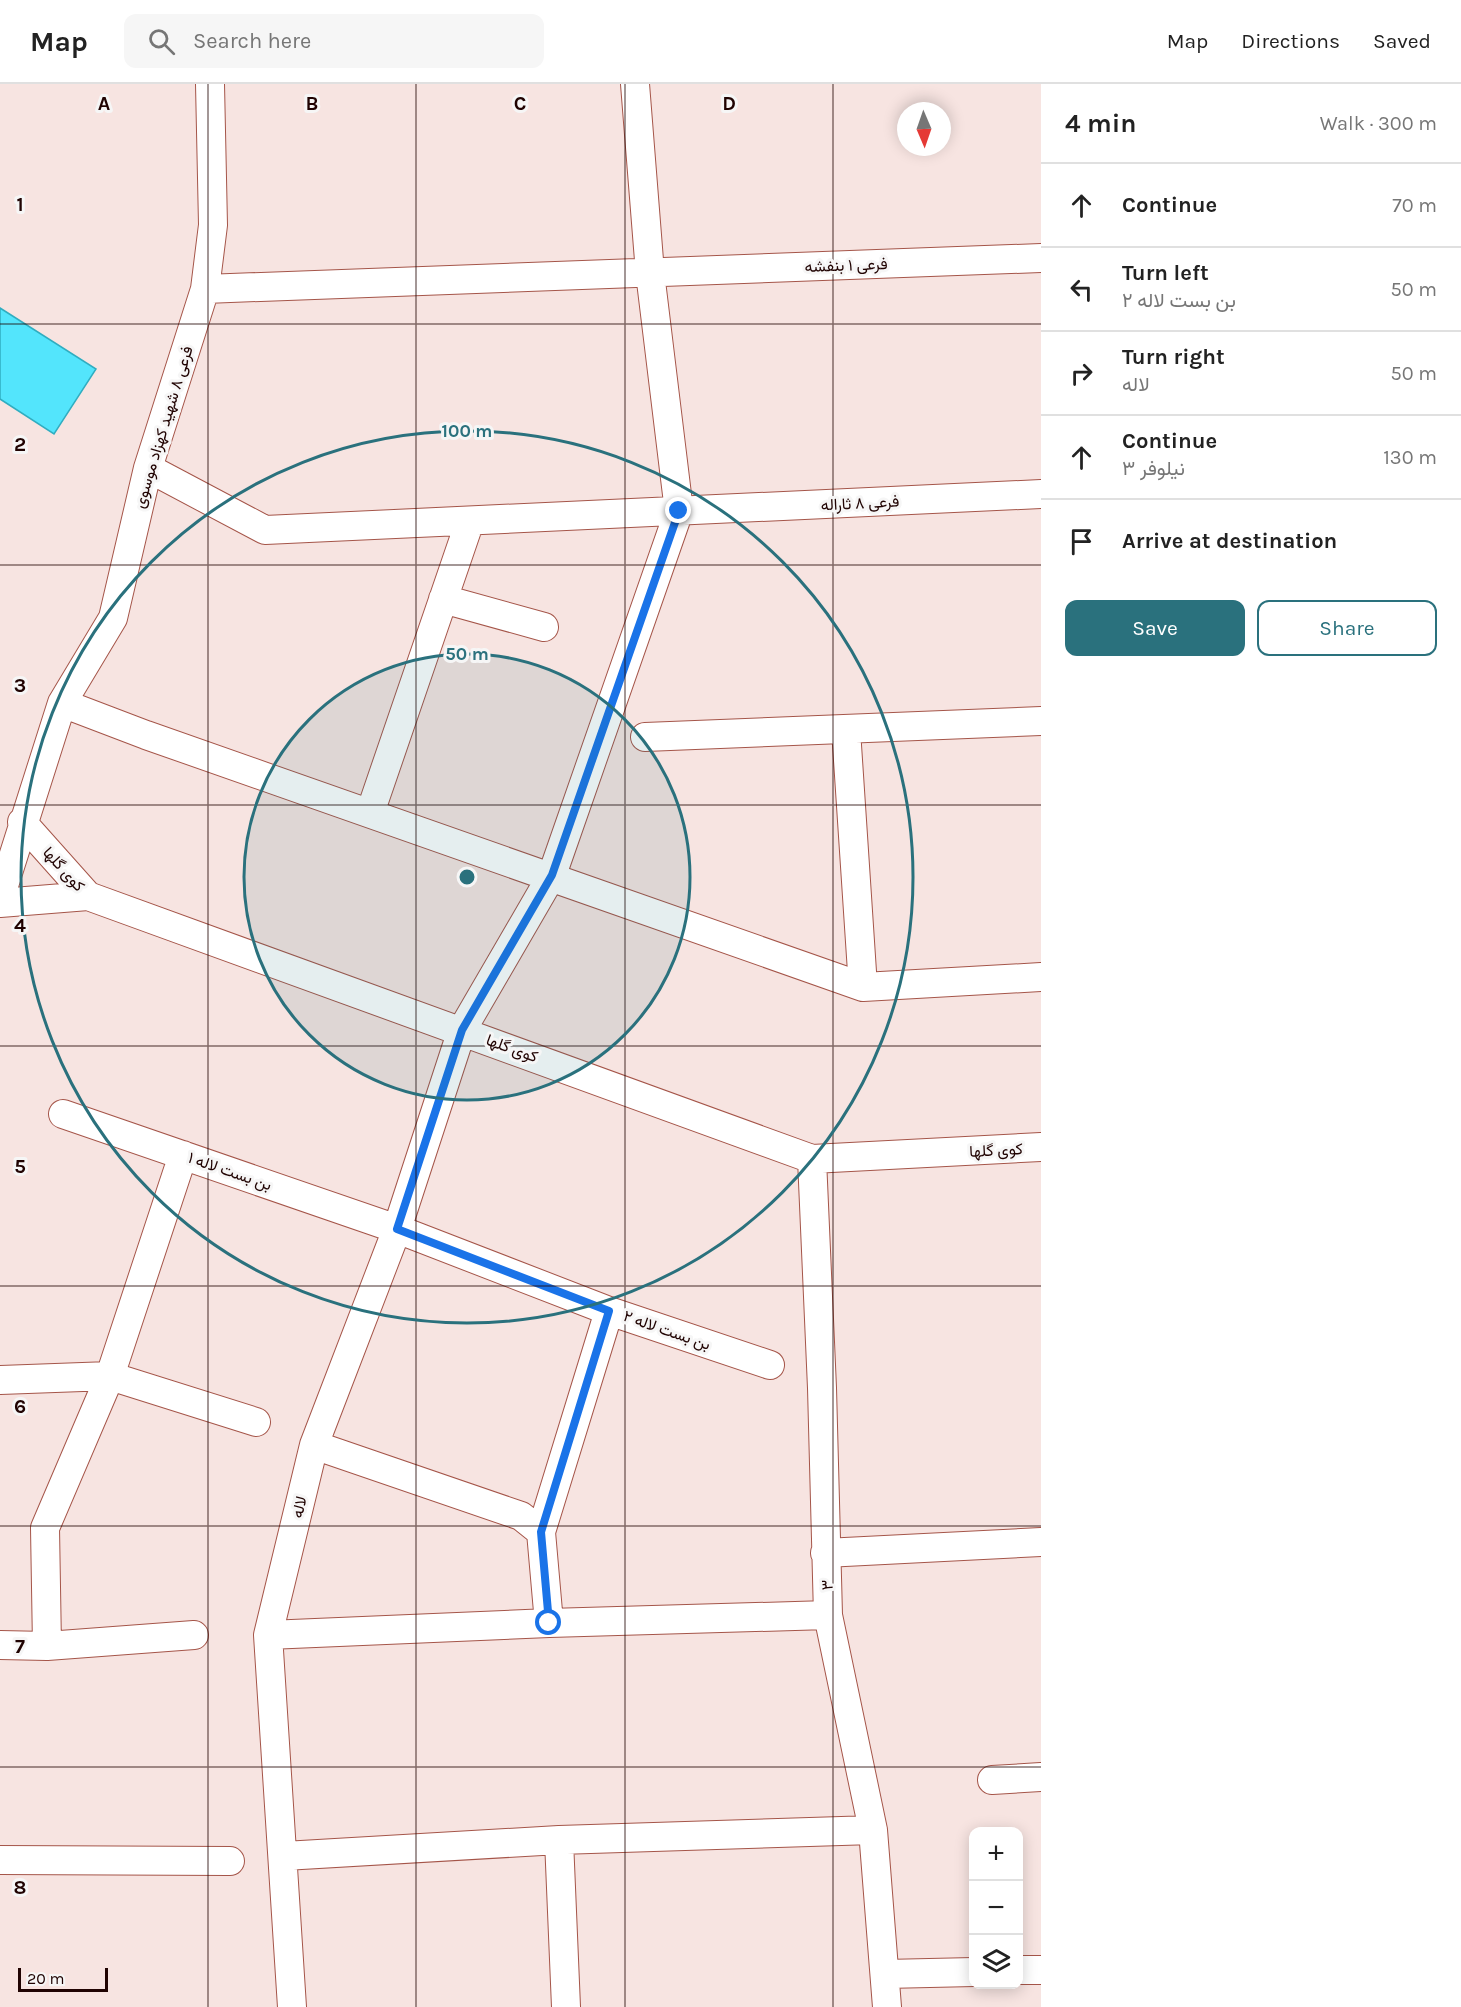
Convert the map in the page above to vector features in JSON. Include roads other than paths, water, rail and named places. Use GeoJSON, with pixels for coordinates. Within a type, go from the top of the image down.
{"type":"FeatureCollection","features":[{"type":"Feature","properties":{"kind":"street","name":"فرعی ۸ شهید کهزاد موسوی"},"geometry":{"type":"LineString","coordinates":[[0,897],[22,822],[62,703],[113,618],[148,468],[205,289],[213,225],[210,84]]}},
{"type":"Feature","properties":{"kind":"street"},"geometry":{"type":"LineString","coordinates":[[635,84],[650,273],[679,511]]}},
{"type":"Feature","properties":{"kind":"street","name":"فرعی ۱ بنفشه"},"geometry":{"type":"LineString","coordinates":[[205,289],[1041,258]]}},
{"type":"Feature","properties":{"kind":"street","name":"فرعی ۸ ثاراله"},"geometry":{"type":"LineString","coordinates":[[148,468],[265,530],[1041,494]]}},
{"type":"Feature","properties":{"kind":"street","name":"لاله"},"geometry":{"type":"LineString","coordinates":[[292,2007],[268,1635],[314,1445],[397,1229],[462,1030],[552,875],[679,511]]}},
{"type":"Feature","properties":{"kind":"street"},"geometry":{"type":"LineString","coordinates":[[370,813],[470,521]]}},
{"type":"Feature","properties":{"kind":"street"},"geometry":{"type":"LineString","coordinates":[[443,599],[544,627]]}},
{"type":"Feature","properties":{"kind":"street"},"geometry":{"type":"LineString","coordinates":[[62,703],[863,987],[1041,978]]}},
{"type":"Feature","properties":{"kind":"street"},"geometry":{"type":"LineString","coordinates":[[645,737],[1041,721]]}},
{"type":"Feature","properties":{"kind":"street"},"geometry":{"type":"LineString","coordinates":[[846,730],[863,987]]}},
{"type":"Feature","properties":{"kind":"street","name":"کوی گلها"},"geometry":{"type":"LineString","coordinates":[[22,822],[88,896],[812,1159],[1041,1147]]}},
{"type":"Feature","properties":{"kind":"street"},"geometry":{"type":"LineString","coordinates":[[0,903],[88,896]]}},
{"type":"Feature","properties":{"kind":"street","name":"بن بست لاله ۱"},"geometry":{"type":"LineString","coordinates":[[63,1114],[397,1229]]}},
{"type":"Feature","properties":{"kind":"street"},"geometry":{"type":"LineString","coordinates":[[47,1646],[45,1528],[110,1376],[183,1155]]}},
{"type":"Feature","properties":{"kind":"street","name":"۳"},"geometry":{"type":"LineString","coordinates":[[812,1159],[822,1388],[828,1615],[873,1830],[887,2007]]}},
{"type":"Feature","properties":{"kind":"street","name":"بن بست لاله ۲"},"geometry":{"type":"LineString","coordinates":[[397,1229],[609,1311],[770,1365]]}},
{"type":"Feature","properties":{"kind":"street"},"geometry":{"type":"LineString","coordinates":[[549,1623],[541,1532],[609,1311]]}},
{"type":"Feature","properties":{"kind":"street"},"geometry":{"type":"LineString","coordinates":[[0,1380],[110,1376],[256,1422]]}},
{"type":"Feature","properties":{"kind":"street"},"geometry":{"type":"LineString","coordinates":[[314,1445],[521,1516],[541,1532]]}},
{"type":"Feature","properties":{"kind":"street"},"geometry":{"type":"LineString","coordinates":[[825,1553],[1041,1542]]}},
{"type":"Feature","properties":{"kind":"street"},"geometry":{"type":"LineString","coordinates":[[268,1635],[549,1623],[828,1615]]}},
{"type":"Feature","properties":{"kind":"street"},"geometry":{"type":"LineString","coordinates":[[0,1645],[47,1646],[194,1635]]}},
{"type":"Feature","properties":{"kind":"street"},"geometry":{"type":"LineString","coordinates":[[992,1780],[1041,1777]]}},
{"type":"Feature","properties":{"kind":"street"},"geometry":{"type":"LineString","coordinates":[[284,1856],[559,1840],[873,1830]]}},
{"type":"Feature","properties":{"kind":"street"},"geometry":{"type":"LineString","coordinates":[[559,1840],[566,2007]]}},
{"type":"Feature","properties":{"kind":"street"},"geometry":{"type":"LineString","coordinates":[[0,1860],[230,1861]]}},
{"type":"Feature","properties":{"kind":"street"},"geometry":{"type":"LineString","coordinates":[[1023,1970],[1041,1970]]}},
{"type":"Feature","properties":{"kind":"street"},"geometry":{"type":"LineString","coordinates":[[885,1974],[969,1972]]}}]}
